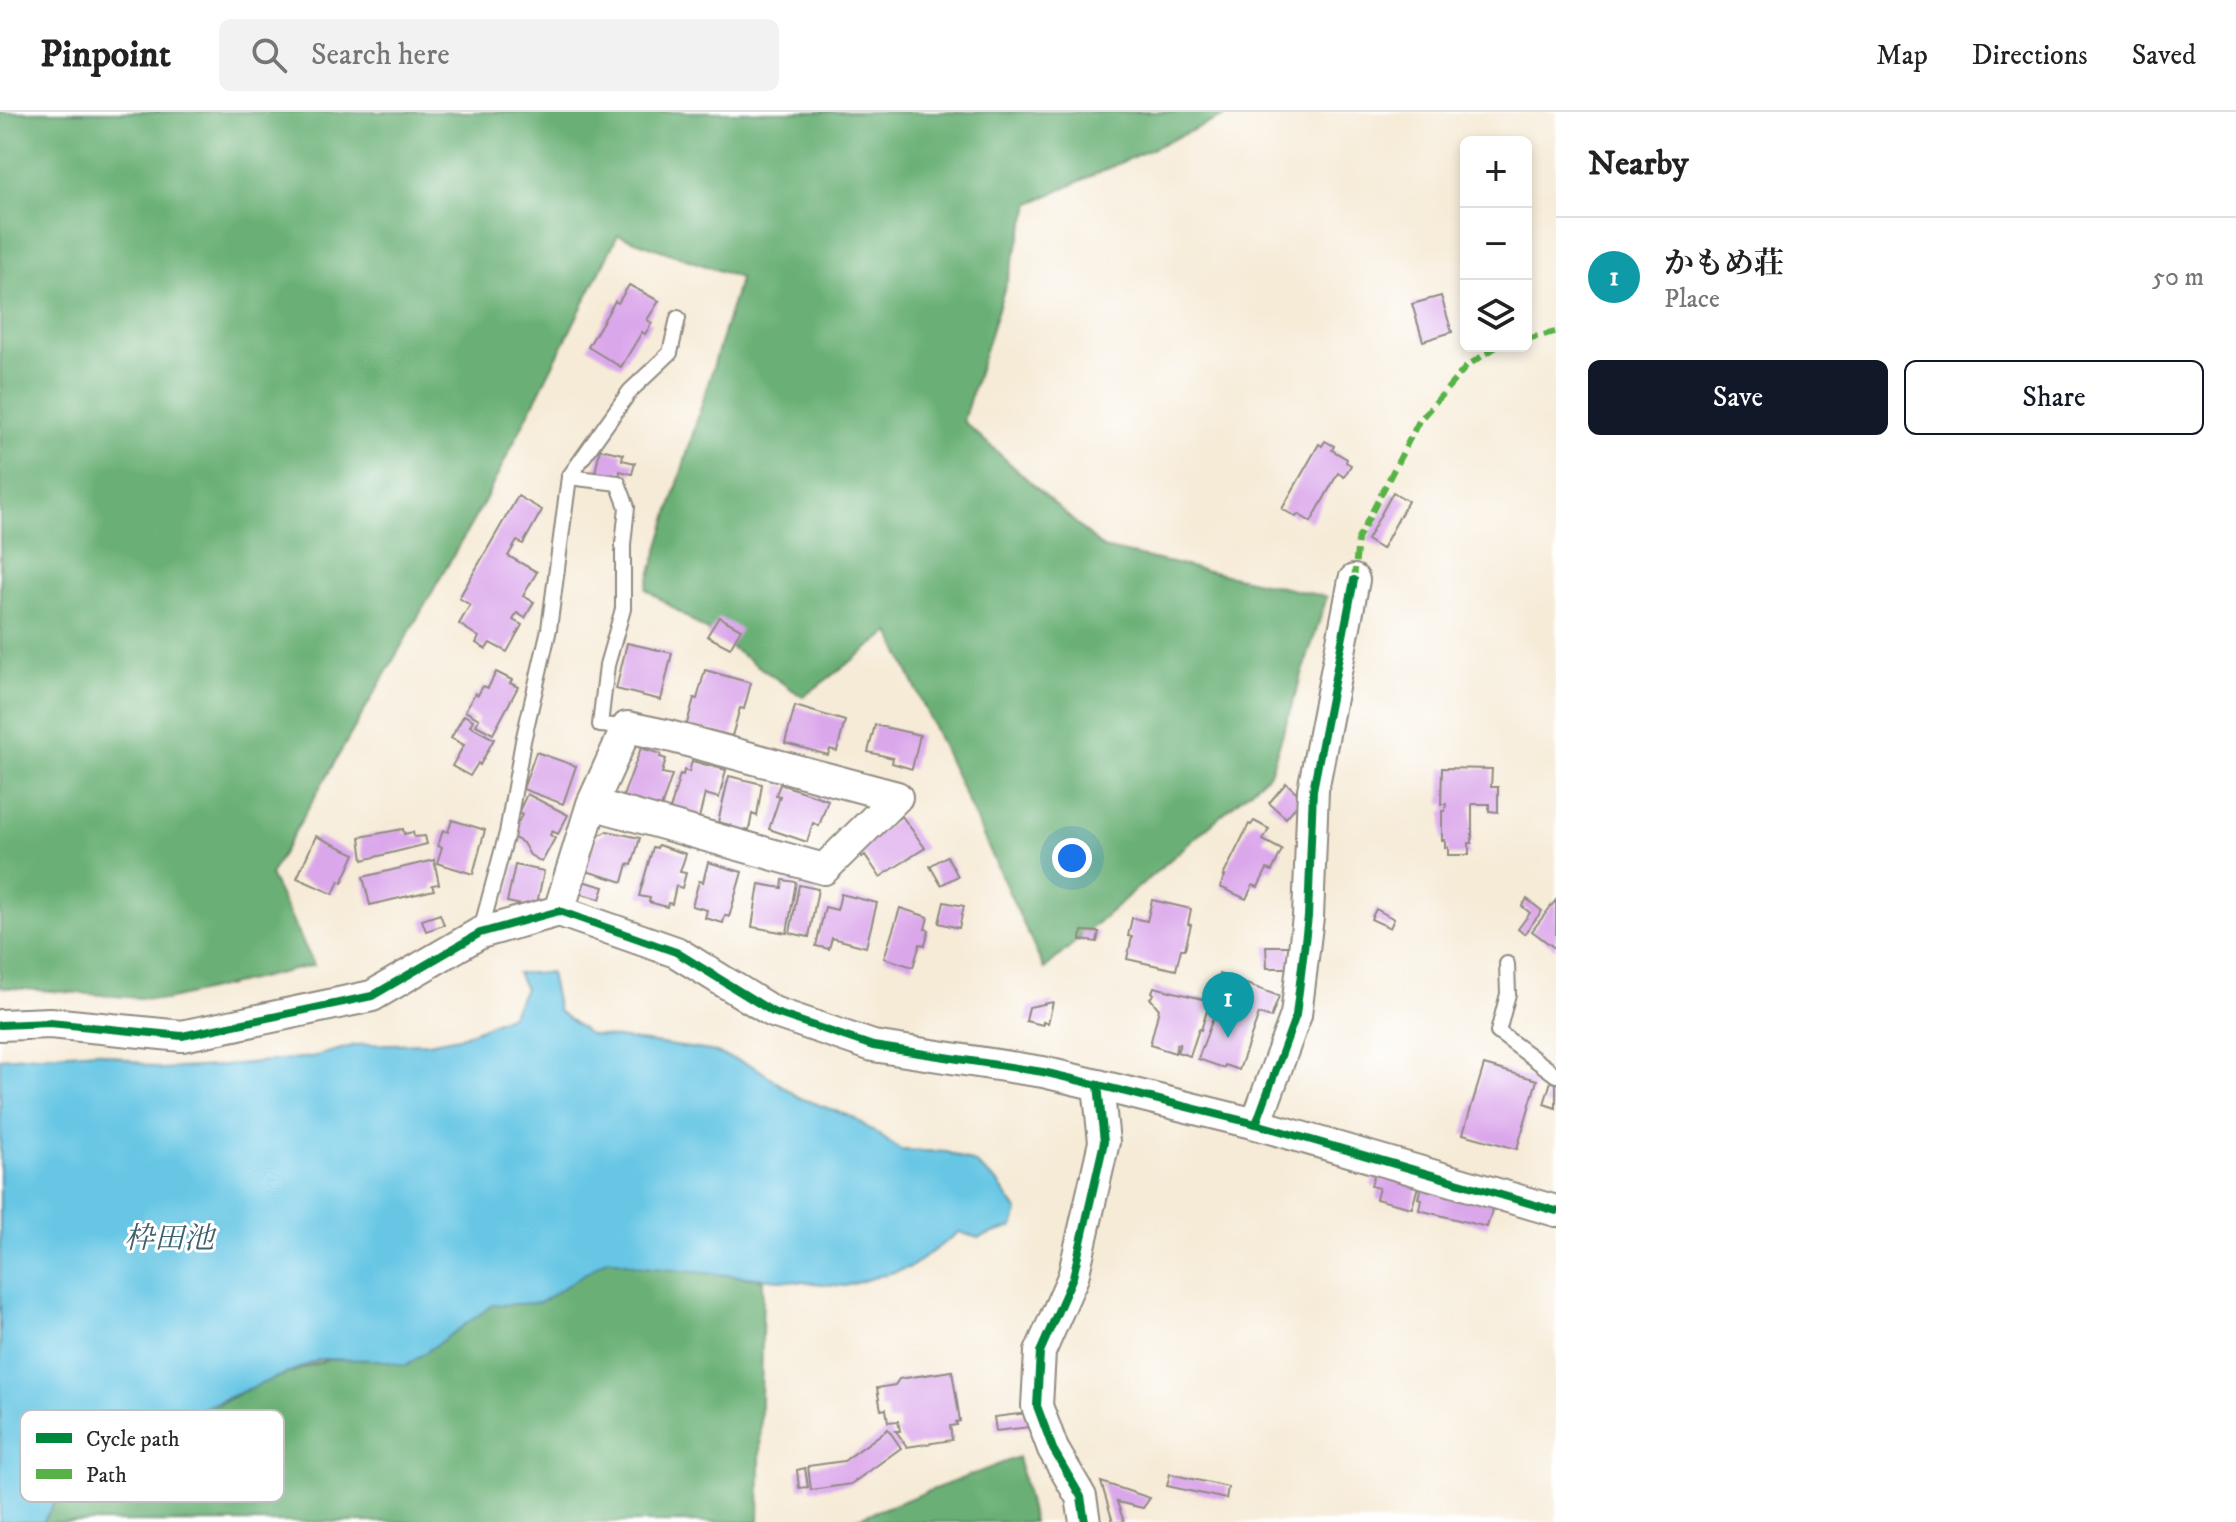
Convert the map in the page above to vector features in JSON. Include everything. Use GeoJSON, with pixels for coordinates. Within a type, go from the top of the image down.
{"type":"FeatureCollection","features":[{"type":"Feature","properties":{"kind":"street"},"geometry":{"type":"LineString","coordinates":[[1256,1124],[1296,1015],[1308,917],[1313,790],[1354,580]]}},
{"type":"Feature","properties":{"kind":"street"},"geometry":{"type":"LineString","coordinates":[[559,911],[592,804],[627,727],[897,797],[824,869],[592,804]]}},
{"type":"Feature","properties":{"kind":"street"},"geometry":{"type":"LineString","coordinates":[[0,1025],[50,1023],[182,1036],[372,996],[480,933],[559,911],[676,952],[773,1012],[873,1046],[1043,1072],[1098,1085],[1256,1124],[1556,1211]]}},
{"type":"Feature","properties":{"kind":"street"},"geometry":{"type":"LineString","coordinates":[[1085,1522],[1081,1497],[1053,1449],[1037,1406],[1040,1352],[1073,1277],[1104,1142],[1098,1085]]}},
{"type":"Feature","properties":{"kind":"lane"},"geometry":{"type":"LineString","coordinates":[[480,933],[507,833],[523,741],[549,629],[569,477],[630,391],[670,353],[678,318]]}},
{"type":"Feature","properties":{"kind":"lane"},"geometry":{"type":"LineString","coordinates":[[569,477],[618,483],[627,507],[623,544],[623,609],[607,665],[600,725],[627,727]]}},
{"type":"Feature","properties":{"kind":"lane"},"geometry":{"type":"LineString","coordinates":[[1507,964],[1508,994],[1498,1032],[1556,1075]]}},
{"type":"Feature","properties":{"kind":"green space"},"geometry":{"type":"Polygon","coordinates":[[[0,112],[1233,112],[1031,203],[963,421],[1103,548],[1327,597],[1270,773],[1044,969],[890,632],[803,697],[646,589],[740,278],[618,235],[485,500],[270,875],[314,965],[166,1000],[0,987],[0,112]]]}},
{"type":"Feature","properties":{"kind":"green space"},"geometry":{"type":"Polygon","coordinates":[[[609,1259],[763,1280],[759,1522],[43,1522],[54,1502],[284,1502],[284,1410],[206,1410],[254,1386],[609,1259]]]}},
{"type":"Feature","properties":{"kind":"green space"},"geometry":{"type":"Polygon","coordinates":[[[1018,1457],[1033,1522],[848,1522],[1018,1457]]]}},
{"type":"Feature","properties":{"kind":"water","name":"枠田池"},"geometry":{"type":"Polygon","coordinates":[[[517,973],[550,973],[558,1011],[589,1034],[711,1051],[755,1067],[800,1098],[852,1117],[901,1150],[947,1152],[975,1163],[997,1182],[1018,1212],[1013,1227],[978,1238],[959,1232],[911,1267],[845,1286],[642,1267],[608,1259],[539,1303],[493,1305],[406,1366],[379,1360],[321,1359],[198,1410],[20,1410],[20,1502],[54,1502],[43,1522],[0,1522],[0,1058],[97,1051],[161,1069],[312,1057],[356,1045],[428,1043],[464,1036],[511,1015],[525,989],[517,973]]]}},
{"type":"Feature","properties":{"kind":"building"},"geometry":{"type":"Polygon","coordinates":[[[629,285],[659,301],[647,320],[652,323],[645,334],[642,332],[621,367],[588,347],[615,301],[618,303],[629,285]]]}},
{"type":"Feature","properties":{"kind":"building"},"geometry":{"type":"Polygon","coordinates":[[[1441,296],[1452,332],[1423,341],[1412,304],[1441,296]]]}},
{"type":"Feature","properties":{"kind":"building"},"geometry":{"type":"Polygon","coordinates":[[[1325,441],[1334,446],[1332,450],[1351,465],[1344,477],[1338,473],[1311,522],[1282,509],[1319,444],[1322,446],[1325,441]]]}},
{"type":"Feature","properties":{"kind":"building"},"geometry":{"type":"Polygon","coordinates":[[[600,449],[623,454],[622,460],[635,463],[632,474],[620,471],[619,478],[595,473],[600,449]]]}},
{"type":"Feature","properties":{"kind":"building"},"geometry":{"type":"Polygon","coordinates":[[[1393,492],[1408,501],[1382,549],[1367,540],[1393,492]]]}},
{"type":"Feature","properties":{"kind":"building"},"geometry":{"type":"Polygon","coordinates":[[[518,496],[542,510],[523,544],[517,541],[508,556],[537,572],[523,596],[534,602],[525,618],[517,613],[513,620],[522,625],[507,652],[490,643],[486,649],[476,643],[479,637],[459,624],[470,605],[459,598],[518,496]]]}},
{"type":"Feature","properties":{"kind":"building"},"geometry":{"type":"Polygon","coordinates":[[[719,617],[741,629],[730,648],[707,636],[719,617]]]}},
{"type":"Feature","properties":{"kind":"building"},"geometry":{"type":"Polygon","coordinates":[[[627,643],[672,653],[661,700],[616,689],[627,643]]]}},
{"type":"Feature","properties":{"kind":"building"},"geometry":{"type":"Polygon","coordinates":[[[705,670],[751,683],[732,736],[686,727],[705,670]]]}},
{"type":"Feature","properties":{"kind":"building"},"geometry":{"type":"Polygon","coordinates":[[[496,672],[512,680],[510,683],[518,687],[493,734],[476,725],[479,719],[465,711],[475,693],[478,695],[483,686],[488,688],[496,672]]]}},
{"type":"Feature","properties":{"kind":"building"},"geometry":{"type":"Polygon","coordinates":[[[795,706],[845,721],[837,751],[830,749],[828,755],[785,743],[795,706]]]}},
{"type":"Feature","properties":{"kind":"building"},"geometry":{"type":"Polygon","coordinates":[[[464,715],[473,720],[470,726],[494,739],[480,765],[478,763],[470,776],[452,766],[464,745],[451,738],[464,715]]]}},
{"type":"Feature","properties":{"kind":"building"},"geometry":{"type":"Polygon","coordinates":[[[875,725],[920,735],[912,769],[892,763],[893,758],[868,752],[875,725]]]}},
{"type":"Feature","properties":{"kind":"building"},"geometry":{"type":"Polygon","coordinates":[[[641,748],[661,754],[660,757],[666,759],[662,773],[672,775],[661,808],[623,796],[641,748]]]}},
{"type":"Feature","properties":{"kind":"building"},"geometry":{"type":"Polygon","coordinates":[[[536,752],[576,766],[563,804],[523,789],[536,752]]]}},
{"type":"Feature","properties":{"kind":"building"},"geometry":{"type":"Polygon","coordinates":[[[692,761],[726,770],[719,798],[705,794],[699,818],[670,810],[680,774],[683,775],[684,770],[689,772],[692,761]]]}},
{"type":"Feature","properties":{"kind":"building"},"geometry":{"type":"Polygon","coordinates":[[[1442,768],[1492,769],[1491,787],[1498,787],[1498,812],[1489,811],[1489,804],[1472,804],[1469,855],[1448,855],[1448,847],[1445,848],[1445,840],[1442,840],[1442,811],[1445,811],[1446,804],[1441,804],[1442,768]]]}},
{"type":"Feature","properties":{"kind":"building"},"geometry":{"type":"Polygon","coordinates":[[[729,776],[762,784],[757,816],[752,814],[749,830],[730,828],[730,825],[718,822],[729,776]]]}},
{"type":"Feature","properties":{"kind":"building"},"geometry":{"type":"Polygon","coordinates":[[[1286,783],[1303,798],[1286,818],[1269,803],[1286,783]]]}},
{"type":"Feature","properties":{"kind":"building"},"geometry":{"type":"Polygon","coordinates":[[[780,784],[828,800],[819,826],[813,823],[807,842],[769,829],[780,796],[776,795],[780,784]]]}},
{"type":"Feature","properties":{"kind":"building"},"geometry":{"type":"Polygon","coordinates":[[[527,794],[568,815],[558,834],[552,831],[550,835],[555,838],[542,862],[511,836],[522,815],[518,813],[527,794]]]}},
{"type":"Feature","properties":{"kind":"building"},"geometry":{"type":"Polygon","coordinates":[[[902,816],[925,848],[880,877],[865,855],[862,857],[856,848],[902,816]]]}},
{"type":"Feature","properties":{"kind":"building"},"geometry":{"type":"Polygon","coordinates":[[[452,820],[485,830],[473,874],[437,863],[443,830],[448,832],[452,820]]]}},
{"type":"Feature","properties":{"kind":"building"},"geometry":{"type":"Polygon","coordinates":[[[1254,821],[1269,829],[1263,840],[1282,850],[1272,871],[1267,869],[1258,887],[1253,885],[1246,899],[1220,887],[1249,824],[1254,821]]]}},
{"type":"Feature","properties":{"kind":"building"},"geometry":{"type":"Polygon","coordinates":[[[403,829],[404,834],[413,832],[414,837],[425,836],[427,844],[363,860],[360,837],[403,829]]]}},
{"type":"Feature","properties":{"kind":"building"},"geometry":{"type":"Polygon","coordinates":[[[607,831],[640,838],[623,882],[583,870],[597,837],[607,831]]]}},
{"type":"Feature","properties":{"kind":"building"},"geometry":{"type":"Polygon","coordinates":[[[316,836],[355,854],[342,883],[339,881],[333,894],[297,878],[316,836]]]}},
{"type":"Feature","properties":{"kind":"building"},"geometry":{"type":"Polygon","coordinates":[[[658,845],[686,854],[680,872],[686,873],[682,888],[676,886],[672,904],[668,903],[667,907],[639,896],[653,847],[657,848],[658,845]]]}},
{"type":"Feature","properties":{"kind":"building"},"geometry":{"type":"Polygon","coordinates":[[[947,856],[958,876],[941,885],[930,866],[947,856]]]}},
{"type":"Feature","properties":{"kind":"building"},"geometry":{"type":"Polygon","coordinates":[[[434,860],[439,884],[432,885],[434,890],[370,905],[363,877],[434,860]]]}},
{"type":"Feature","properties":{"kind":"building"},"geometry":{"type":"Polygon","coordinates":[[[708,862],[742,872],[729,917],[725,915],[723,923],[705,918],[707,910],[692,906],[708,862]]]}},
{"type":"Feature","properties":{"kind":"building"},"geometry":{"type":"Polygon","coordinates":[[[515,865],[544,871],[536,908],[507,902],[515,865]]]}},
{"type":"Feature","properties":{"kind":"building"},"geometry":{"type":"Polygon","coordinates":[[[783,880],[796,882],[787,933],[752,927],[759,884],[782,888],[783,880]]]}},
{"type":"Feature","properties":{"kind":"building"},"geometry":{"type":"Polygon","coordinates":[[[582,881],[604,887],[600,899],[578,893],[582,881]]]}},
{"type":"Feature","properties":{"kind":"building"},"geometry":{"type":"Polygon","coordinates":[[[799,885],[818,889],[809,937],[790,933],[799,885]]]}},
{"type":"Feature","properties":{"kind":"building"},"geometry":{"type":"Polygon","coordinates":[[[841,894],[877,903],[866,947],[832,938],[829,949],[816,946],[825,907],[837,910],[841,894]]]}},
{"type":"Feature","properties":{"kind":"building"},"geometry":{"type":"Polygon","coordinates":[[[1527,899],[1542,911],[1524,934],[1518,929],[1530,913],[1522,906],[1527,899]]]}},
{"type":"Feature","properties":{"kind":"building"},"geometry":{"type":"Polygon","coordinates":[[[1152,900],[1191,909],[1188,924],[1191,925],[1176,970],[1127,959],[1132,918],[1147,921],[1152,900]]]}},
{"type":"Feature","properties":{"kind":"building"},"geometry":{"type":"Polygon","coordinates":[[[1556,900],[1556,949],[1532,931],[1556,900]]]}},
{"type":"Feature","properties":{"kind":"building"},"geometry":{"type":"Polygon","coordinates":[[[944,902],[964,906],[959,928],[939,923],[944,902]]]}},
{"type":"Feature","properties":{"kind":"building"},"geometry":{"type":"Polygon","coordinates":[[[900,908],[928,917],[925,945],[920,944],[913,967],[884,958],[900,908]]]}},
{"type":"Feature","properties":{"kind":"building"},"geometry":{"type":"Polygon","coordinates":[[[1376,909],[1394,919],[1390,928],[1371,919],[1376,909]]]}},
{"type":"Feature","properties":{"kind":"building"},"geometry":{"type":"Polygon","coordinates":[[[440,914],[444,925],[426,931],[422,920],[440,914]]]}},
{"type":"Feature","properties":{"kind":"building"},"geometry":{"type":"Polygon","coordinates":[[[1082,931],[1099,932],[1097,942],[1081,940],[1082,931]]]}},
{"type":"Feature","properties":{"kind":"building"},"geometry":{"type":"Polygon","coordinates":[[[1266,946],[1290,946],[1290,968],[1267,968],[1266,946]]]}},
{"type":"Feature","properties":{"kind":"building"},"geometry":{"type":"Polygon","coordinates":[[[1219,974],[1279,996],[1271,1018],[1259,1014],[1239,1070],[1198,1059],[1223,991],[1214,988],[1219,974]]]}},
{"type":"Feature","properties":{"kind":"building"},"geometry":{"type":"Polygon","coordinates":[[[1154,987],[1202,999],[1212,998],[1190,1056],[1177,1052],[1180,1044],[1177,1044],[1175,1053],[1150,1045],[1159,1009],[1150,998],[1154,987]]]}},
{"type":"Feature","properties":{"kind":"building"},"geometry":{"type":"Polygon","coordinates":[[[1053,1002],[1048,1023],[1043,1022],[1043,1025],[1026,1021],[1029,1007],[1053,1002]]]}},
{"type":"Feature","properties":{"kind":"building"},"geometry":{"type":"Polygon","coordinates":[[[1484,1065],[1537,1080],[1517,1149],[1463,1134],[1484,1065]]]}},
{"type":"Feature","properties":{"kind":"building"},"geometry":{"type":"Polygon","coordinates":[[[1552,1078],[1556,1080],[1556,1108],[1544,1104],[1552,1078]]]}},
{"type":"Feature","properties":{"kind":"building"},"geometry":{"type":"Polygon","coordinates":[[[1381,1149],[1420,1179],[1412,1208],[1376,1199],[1379,1188],[1371,1186],[1381,1149]]]}},
{"type":"Feature","properties":{"kind":"building"},"geometry":{"type":"Polygon","coordinates":[[[1500,1182],[1487,1227],[1419,1210],[1422,1184],[1500,1182]]]}},
{"type":"Feature","properties":{"kind":"building"},"geometry":{"type":"Polygon","coordinates":[[[952,1371],[960,1421],[950,1426],[952,1440],[907,1447],[896,1431],[900,1431],[898,1421],[888,1422],[886,1409],[881,1410],[877,1388],[895,1385],[899,1379],[952,1371]]]}},
{"type":"Feature","properties":{"kind":"building"},"geometry":{"type":"Polygon","coordinates":[[[1036,1412],[1038,1426],[996,1431],[994,1417],[1036,1412]]]}},
{"type":"Feature","properties":{"kind":"building"},"geometry":{"type":"Polygon","coordinates":[[[888,1429],[901,1448],[851,1484],[811,1490],[808,1466],[844,1461],[888,1429]]]}},
{"type":"Feature","properties":{"kind":"building"},"geometry":{"type":"Polygon","coordinates":[[[805,1468],[808,1487],[799,1488],[797,1470],[805,1468]]]}},
{"type":"Feature","properties":{"kind":"building"},"geometry":{"type":"Polygon","coordinates":[[[1170,1474],[1228,1487],[1226,1499],[1167,1486],[1170,1474]]]}},
{"type":"Feature","properties":{"kind":"building"},"geometry":{"type":"Polygon","coordinates":[[[1101,1482],[1150,1498],[1143,1508],[1117,1502],[1124,1522],[1113,1522],[1101,1482]]]}},
{"type":"Feature","properties":{"kind":"marked path"},"geometry":{"type":"LineString","coordinates":[[1532,338],[1556,332]]}},
{"type":"Feature","properties":{"kind":"marked path"},"geometry":{"type":"LineString","coordinates":[[1354,580],[1358,539],[1419,421],[1467,366],[1489,352]]}},
{"type":"Feature","properties":{"kind":"cycle path"},"geometry":{"type":"LineString","coordinates":[[1256,1124],[1296,1015],[1308,917],[1313,790],[1354,580]]}},
{"type":"Feature","properties":{"kind":"cycle path"},"geometry":{"type":"LineString","coordinates":[[0,1025],[50,1023],[182,1036],[372,996],[480,933],[559,911],[676,952],[773,1012],[873,1046],[1043,1072],[1098,1085],[1256,1124],[1556,1211]]}},
{"type":"Feature","properties":{"kind":"cycle path"},"geometry":{"type":"LineString","coordinates":[[1085,1522],[1081,1497],[1053,1449],[1037,1406],[1040,1352],[1073,1277],[1104,1142],[1098,1085]]}},
{"type":"Feature","properties":{"kind":"place","name":"かもめ荘"},"geometry":{"type":"Point","coordinates":[1228,1038]}}]}
